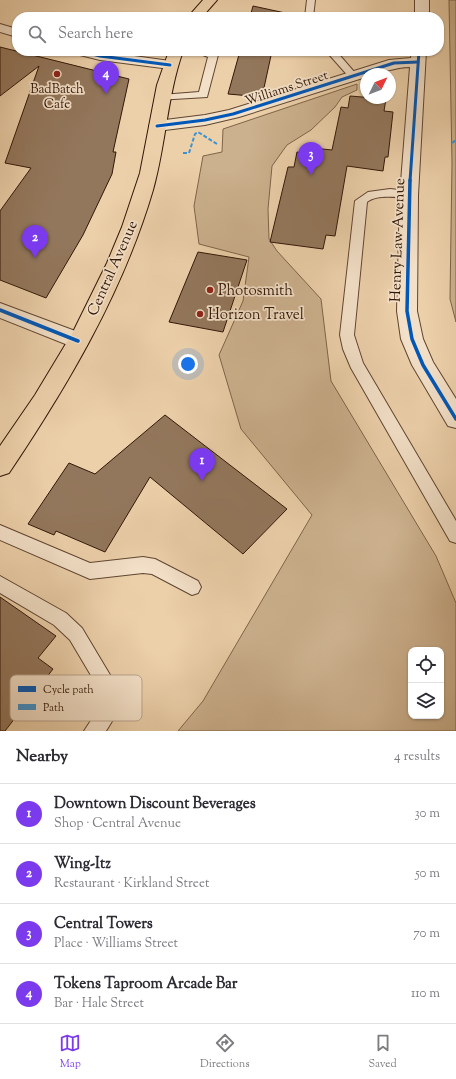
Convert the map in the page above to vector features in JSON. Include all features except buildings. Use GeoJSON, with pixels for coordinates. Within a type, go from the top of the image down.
{"type":"FeatureCollection","features":[{"type":"Feature","properties":{"kind":"main road"},"geometry":{"type":"LineString","coordinates":[[199,12],[210,0]]}},
{"type":"Feature","properties":{"kind":"main road","name":"Central Avenue"},"geometry":{"type":"LineString","coordinates":[[0,466],[43,401],[78,341],[113,272],[132,228],[145,187],[161,98],[173,58]]}},
{"type":"Feature","properties":{"kind":"street"},"geometry":{"type":"LineString","coordinates":[[422,0],[422,12]]}},
{"type":"Feature","properties":{"kind":"street"},"geometry":{"type":"LineString","coordinates":[[0,28],[12,32]]}},
{"type":"Feature","properties":{"kind":"street"},"geometry":{"type":"LineString","coordinates":[[100,56],[173,58]]}},
{"type":"Feature","properties":{"kind":"street","name":"Williams Street"},"geometry":{"type":"LineString","coordinates":[[157,126],[205,120],[233,114],[394,63],[419,57]]}},
{"type":"Feature","properties":{"kind":"street","name":"Henry Law Avenue"},"geometry":{"type":"LineString","coordinates":[[419,57],[409,195],[407,311],[412,339],[423,365],[456,419]]}},
{"type":"Feature","properties":{"kind":"street"},"geometry":{"type":"LineString","coordinates":[[0,310],[78,341]]}},
{"type":"Feature","properties":{"kind":"lane"},"geometry":{"type":"LineString","coordinates":[[310,12],[311,0]]}},
{"type":"Feature","properties":{"kind":"lane"},"geometry":{"type":"LineString","coordinates":[[161,98],[203,95],[213,56]]}},
{"type":"Feature","properties":{"kind":"lane"},"geometry":{"type":"LineString","coordinates":[[335,56],[353,76]]}},
{"type":"Feature","properties":{"kind":"lane"},"geometry":{"type":"LineString","coordinates":[[409,195],[382,192],[373,194],[361,202],[347,336],[356,364],[456,536]]}},
{"type":"Feature","properties":{"kind":"lane"},"geometry":{"type":"LineString","coordinates":[[0,532],[90,571],[143,565],[155,567],[192,587]]}},
{"type":"Feature","properties":{"kind":"lane"},"geometry":{"type":"LineString","coordinates":[[0,584],[60,619],[76,634],[101,675]]}},
{"type":"Feature","properties":{"kind":"lane"},"geometry":{"type":"LineString","coordinates":[[94,731],[101,721]]}},
{"type":"Feature","properties":{"kind":"shaded area"},"geometry":{"type":"Polygon","coordinates":[[[449,0],[456,0],[456,322],[450,299],[452,163],[449,0]]]}},
{"type":"Feature","properties":{"kind":"shaded area"},"geometry":{"type":"Polygon","coordinates":[[[357,84],[357,90],[342,97],[335,107],[311,130],[287,145],[272,166],[268,209],[269,239],[277,251],[321,299],[331,381],[436,556],[456,603],[456,731],[178,731],[203,701],[312,515],[241,429],[219,355],[243,301],[249,257],[199,244],[194,206],[203,156],[222,152],[223,129],[357,84]]]}},
{"type":"Feature","properties":{"kind":"marked path"},"geometry":{"type":"LineString","coordinates":[[183,153],[189,153],[195,134],[198,132],[217,144]]}},
{"type":"Feature","properties":{"kind":"marked path"},"geometry":{"type":"LineString","coordinates":[[452,143],[456,140]]}},
{"type":"Feature","properties":{"kind":"cycle path"},"geometry":{"type":"LineString","coordinates":[[100,56],[170,65]]}},
{"type":"Feature","properties":{"kind":"cycle path"},"geometry":{"type":"LineString","coordinates":[[419,56],[409,195],[407,311],[412,339],[423,365],[456,419]]}},
{"type":"Feature","properties":{"kind":"cycle path"},"geometry":{"type":"LineString","coordinates":[[157,126],[205,120],[233,114],[394,63],[418,62]]}},
{"type":"Feature","properties":{"kind":"cycle path"},"geometry":{"type":"LineString","coordinates":[[0,310],[78,341]]}},
{"type":"Feature","properties":{"kind":"place","name":"BadBatch Cafe"},"geometry":{"type":"Point","coordinates":[57,74]}},
{"type":"Feature","properties":{"kind":"place","name":"Tokens Taproom Arcade Bar"},"geometry":{"type":"Point","coordinates":[106,94]}},
{"type":"Feature","properties":{"kind":"place","name":"Central Towers"},"geometry":{"type":"Point","coordinates":[311,175]}},
{"type":"Feature","properties":{"kind":"place","name":"Wing-Itz"},"geometry":{"type":"Point","coordinates":[35,258]}},
{"type":"Feature","properties":{"kind":"place","name":"Photosmith"},"geometry":{"type":"Point","coordinates":[210,290]}},
{"type":"Feature","properties":{"kind":"place","name":"Horizon Travel"},"geometry":{"type":"Point","coordinates":[200,314]}},
{"type":"Feature","properties":{"kind":"place","name":"Downtown Discount Beverages"},"geometry":{"type":"Point","coordinates":[202,481]}}]}
